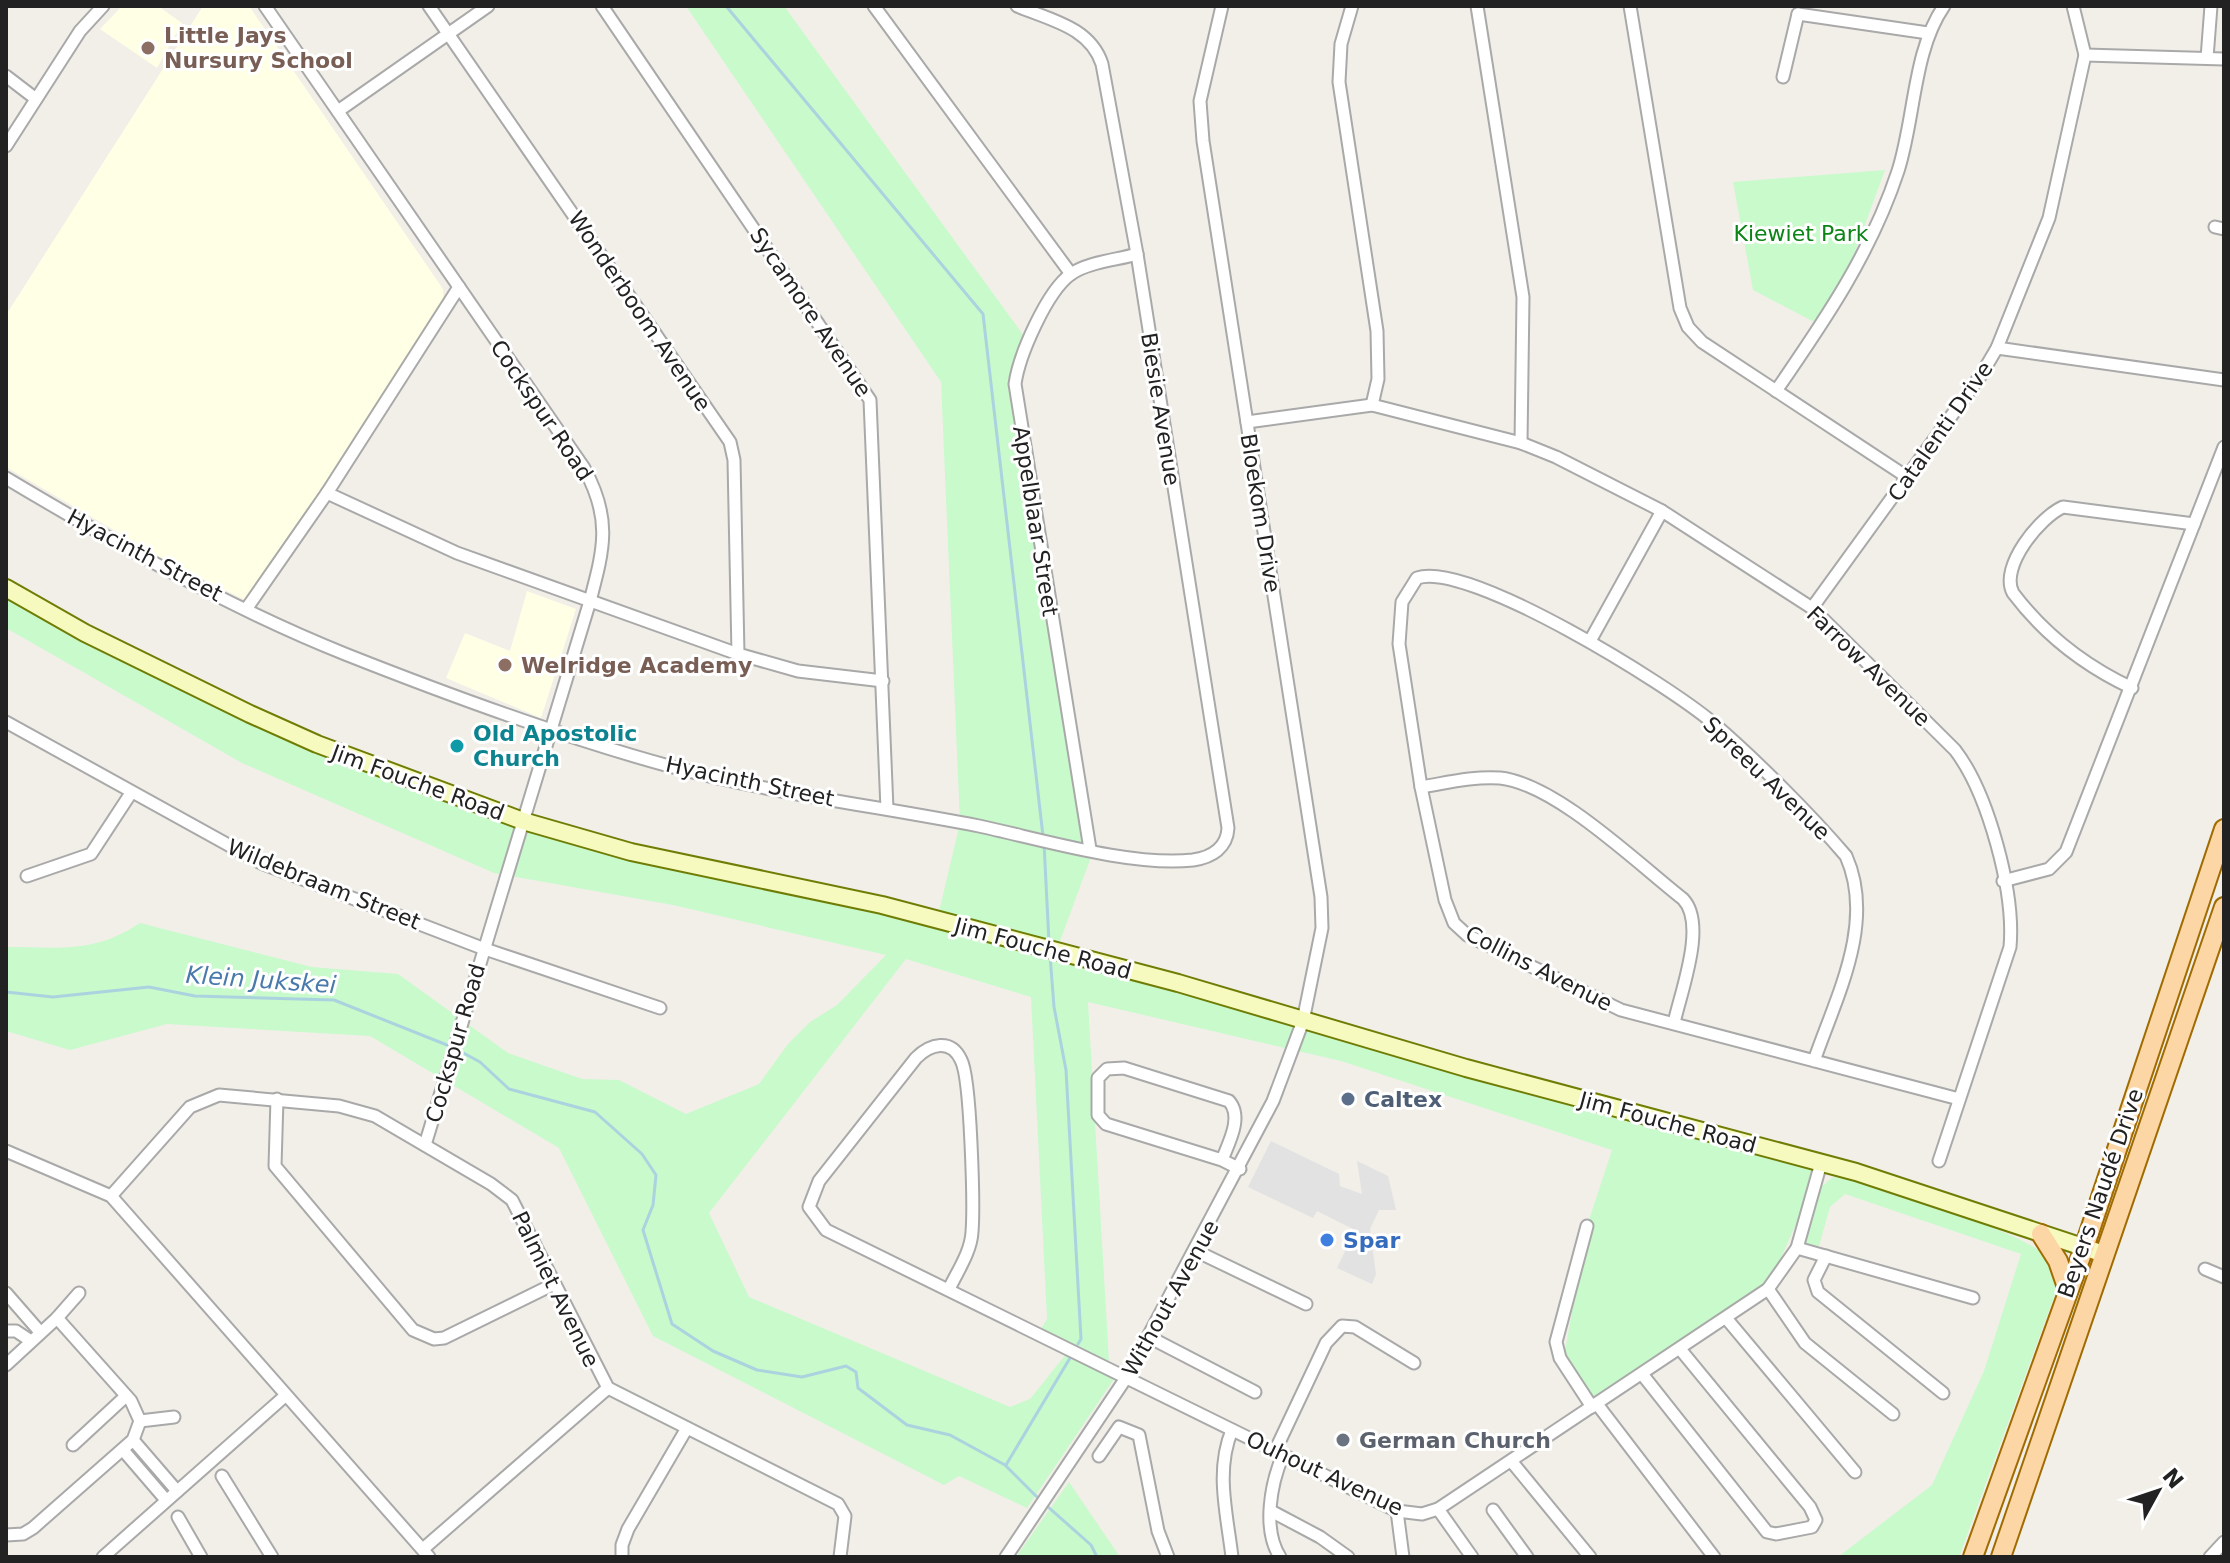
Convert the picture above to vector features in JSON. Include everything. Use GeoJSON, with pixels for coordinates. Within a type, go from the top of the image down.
{"type":"FeatureCollection","features":[{"type":"Feature","properties":{"kind":"main road","name":"Beyers Naudé Drive"},"geometry":{"type":"LineString","coordinates":[[1973,1557],[2084,1248],[2224,829]]}},
{"type":"Feature","properties":{"kind":"main road","name":"Beyers Naudé Drive"},"geometry":{"type":"LineString","coordinates":[[2001,1557],[2224,907]]}},
{"type":"Feature","properties":{"kind":"main road"},"geometry":{"type":"LineString","coordinates":[[2041,1234],[2058,1261],[2068,1290]]}},
{"type":"Feature","properties":{"kind":"street"},"geometry":{"type":"LineString","coordinates":[[6,146],[80,31],[103,6]]}},
{"type":"Feature","properties":{"kind":"street","name":"Cockspur Road"},"geometry":{"type":"LineString","coordinates":[[265,6],[592,482],[605,538],[590,601],[482,948],[425,1145]]}},
{"type":"Feature","properties":{"kind":"street","name":"Wonderboom Avenue"},"geometry":{"type":"LineString","coordinates":[[429,6],[730,442],[734,460],[738,654]]}},
{"type":"Feature","properties":{"kind":"street"},"geometry":{"type":"LineString","coordinates":[[338,111],[488,6]]}},
{"type":"Feature","properties":{"kind":"street","name":"Sycamore Avenue"},"geometry":{"type":"LineString","coordinates":[[602,6],[870,400],[887,809]]}},
{"type":"Feature","properties":{"kind":"street"},"geometry":{"type":"LineString","coordinates":[[874,6],[1071,274],[1137,254]]}},
{"type":"Feature","properties":{"kind":"street","name":"Biesie Avenue"},"geometry":{"type":"LineString","coordinates":[[1017,6],[1081,34],[1097,51],[1137,254],[1228,828],[1224,843],[1212,854]]}},
{"type":"Feature","properties":{"kind":"street","name":"Bloekom Drive"},"geometry":{"type":"LineString","coordinates":[[1222,6],[1202,89],[1201,124],[1322,906],[1322,928],[1303,1021]]}},
{"type":"Feature","properties":{"kind":"street"},"geometry":{"type":"LineString","coordinates":[[1352,6],[1341,44],[1339,82],[1377,331],[1378,379],[1372,405]]}},
{"type":"Feature","properties":{"kind":"street"},"geometry":{"type":"LineString","coordinates":[[1477,6],[1523,297],[1521,443]]}},
{"type":"Feature","properties":{"kind":"street"},"geometry":{"type":"LineString","coordinates":[[1630,6],[1682,318],[1702,342],[1907,477]]}},
{"type":"Feature","properties":{"kind":"street"},"geometry":{"type":"LineString","coordinates":[[1776,391],[1845,290],[1865,254],[1898,170],[1928,33],[1944,6]]}},
{"type":"Feature","properties":{"kind":"street","name":"Catalenti Drive"},"geometry":{"type":"LineString","coordinates":[[1812,608],[1997,348],[2045,231],[2085,55],[2073,6]]}},
{"type":"Feature","properties":{"kind":"street"},"geometry":{"type":"LineString","coordinates":[[2207,58],[2211,6]]}},
{"type":"Feature","properties":{"kind":"street"},"geometry":{"type":"LineString","coordinates":[[1783,77],[1797,10],[1928,33]]}},
{"type":"Feature","properties":{"kind":"street"},"geometry":{"type":"LineString","coordinates":[[2085,55],[2224,59]]}},
{"type":"Feature","properties":{"kind":"street"},"geometry":{"type":"LineString","coordinates":[[6,76],[36,99]]}},
{"type":"Feature","properties":{"kind":"street","name":"Appelblaar Street"},"geometry":{"type":"LineString","coordinates":[[1071,274],[1056,291],[1027,343],[1015,391],[1090,849]]}},
{"type":"Feature","properties":{"kind":"street"},"geometry":{"type":"LineString","coordinates":[[247,608],[327,493],[459,287]]}},
{"type":"Feature","properties":{"kind":"street"},"geometry":{"type":"LineString","coordinates":[[1997,348],[2224,380]]}},
{"type":"Feature","properties":{"kind":"street","name":"Farrow Avenue"},"geometry":{"type":"LineString","coordinates":[[1247,422],[1372,405],[1521,443],[1662,511],[1812,608],[1965,763],[1981,799],[2003,881],[2010,920],[2010,947],[1939,1161]]}},
{"type":"Feature","properties":{"kind":"street"},"geometry":{"type":"LineString","coordinates":[[2003,881],[2049,869],[2066,852],[2224,447]]}},
{"type":"Feature","properties":{"kind":"street","name":"Hyacinth Street"},"geometry":{"type":"LineString","coordinates":[[6,478],[120,544],[346,654],[549,730],[705,774],[1090,849],[1157,860],[1191,860],[1212,854]]}},
{"type":"Feature","properties":{"kind":"street"},"geometry":{"type":"LineString","coordinates":[[327,493],[457,553],[738,654],[798,671],[883,681]]}},
{"type":"Feature","properties":{"kind":"street"},"geometry":{"type":"LineString","coordinates":[[2132,688],[2085,663],[2048,631],[2013,593],[2008,578],[2037,529],[2052,512],[2063,507],[2194,524]]}},
{"type":"Feature","properties":{"kind":"street"},"geometry":{"type":"LineString","coordinates":[[1590,641],[1662,511]]}},
{"type":"Feature","properties":{"kind":"street","name":"Spreeu Avenue"},"geometry":{"type":"LineString","coordinates":[[1410,584],[1425,575],[1462,582],[1590,641],[1713,723],[1846,856],[1855,882],[1856,930],[1814,1061]]}},
{"type":"Feature","properties":{"kind":"street","name":"Collins Avenue"},"geometry":{"type":"LineString","coordinates":[[1410,584],[1402,602],[1399,644],[1421,787],[1445,900],[1454,923],[1467,935],[1601,1003],[1959,1099]]}},
{"type":"Feature","properties":{"kind":"street","name":"Jim Fouche Road"},"geometry":{"type":"LineString","coordinates":[[6,588],[85,633],[250,714],[317,744],[523,821],[631,852],[882,905],[1050,949],[1821,1163],[2104,1254]]}},
{"type":"Feature","properties":{"kind":"street"},"geometry":{"type":"LineString","coordinates":[[6,739],[10,724]]}},
{"type":"Feature","properties":{"kind":"street","name":"Wildebraam Street"},"geometry":{"type":"LineString","coordinates":[[10,724],[261,863],[482,948],[660,1008]]}},
{"type":"Feature","properties":{"kind":"street"},"geometry":{"type":"LineString","coordinates":[[1421,787],[1498,778],[1527,785],[1558,801],[1683,899],[1692,910],[1695,928],[1674,1023]]}},
{"type":"Feature","properties":{"kind":"street"},"geometry":{"type":"LineString","coordinates":[[27,876],[91,854],[131,793]]}},
{"type":"Feature","properties":{"kind":"street","name":"Without Avenue"},"geometry":{"type":"LineString","coordinates":[[1006,1557],[1101,1417],[1149,1337],[1240,1169],[1273,1101],[1303,1021]]}},
{"type":"Feature","properties":{"kind":"street","name":"Ouhout Avenue"},"geometry":{"type":"LineString","coordinates":[[949,1289],[971,1241],[971,1193],[964,1065],[955,1051],[942,1045],[929,1047],[916,1058],[819,1181],[809,1207],[826,1230],[1397,1511],[1422,1514],[1438,1509],[1512,1462],[1768,1289],[1797,1248],[1821,1163]]}},
{"type":"Feature","properties":{"kind":"street"},"geometry":{"type":"LineString","coordinates":[[1222,1160],[1236,1112],[1229,1101],[1124,1068],[1107,1069],[1098,1078],[1098,1115],[1106,1124],[1222,1160],[1240,1169]]}},
{"type":"Feature","properties":{"kind":"street","name":"Palmiet Avenue"},"geometry":{"type":"LineString","coordinates":[[111,1196],[159,1139],[198,1102],[219,1095],[277,1099],[358,1110],[375,1116],[512,1200],[608,1388],[838,1504],[845,1516],[840,1557]]}},
{"type":"Feature","properties":{"kind":"street"},"geometry":{"type":"LineString","coordinates":[[277,1099],[275,1166],[413,1330],[434,1339],[444,1338],[554,1284]]}},
{"type":"Feature","properties":{"kind":"street"},"geometry":{"type":"LineString","coordinates":[[6,1151],[111,1196],[426,1553],[608,1388]]}},
{"type":"Feature","properties":{"kind":"street"},"geometry":{"type":"LineString","coordinates":[[1587,1226],[1556,1342],[1564,1364],[1714,1557]]}},
{"type":"Feature","properties":{"kind":"street"},"geometry":{"type":"LineString","coordinates":[[1797,1248],[1973,1298]]}},
{"type":"Feature","properties":{"kind":"street"},"geometry":{"type":"LineString","coordinates":[[1196,1251],[1306,1304]]}},
{"type":"Feature","properties":{"kind":"street"},"geometry":{"type":"LineString","coordinates":[[1826,1256],[1814,1280],[1818,1292],[1943,1393]]}},
{"type":"Feature","properties":{"kind":"street"},"geometry":{"type":"LineString","coordinates":[[2205,1269],[2224,1277]]}},
{"type":"Feature","properties":{"kind":"street"},"geometry":{"type":"LineString","coordinates":[[1768,1289],[1805,1343],[1893,1414]]}},
{"type":"Feature","properties":{"kind":"street"},"geometry":{"type":"LineString","coordinates":[[6,1293],[35,1337]]}},
{"type":"Feature","properties":{"kind":"street"},"geometry":{"type":"LineString","coordinates":[[6,1365],[79,1293]]}},
{"type":"Feature","properties":{"kind":"street"},"geometry":{"type":"LineString","coordinates":[[6,1535],[15,1536],[33,1528],[133,1440],[140,1421],[126,1396],[57,1318]]}},
{"type":"Feature","properties":{"kind":"street"},"geometry":{"type":"LineString","coordinates":[[1726,1318],[1855,1472]]}},
{"type":"Feature","properties":{"kind":"street"},"geometry":{"type":"LineString","coordinates":[[1280,1557],[1274,1544],[1271,1511],[1273,1478],[1279,1453],[1336,1330],[1355,1327],[1414,1363]]}},
{"type":"Feature","properties":{"kind":"street"},"geometry":{"type":"LineString","coordinates":[[6,1331],[35,1337]]}},
{"type":"Feature","properties":{"kind":"street"},"geometry":{"type":"LineString","coordinates":[[1149,1337],[1255,1392]]}},
{"type":"Feature","properties":{"kind":"street"},"geometry":{"type":"LineString","coordinates":[[1642,1374],[1767,1532],[1776,1534],[1812,1527],[1816,1520],[1810,1507],[1680,1349]]}},
{"type":"Feature","properties":{"kind":"street"},"geometry":{"type":"LineString","coordinates":[[73,1445],[126,1396]]}},
{"type":"Feature","properties":{"kind":"street"},"geometry":{"type":"LineString","coordinates":[[103,1557],[285,1396]]}},
{"type":"Feature","properties":{"kind":"street"},"geometry":{"type":"LineString","coordinates":[[140,1421],[174,1417]]}},
{"type":"Feature","properties":{"kind":"street"},"geometry":{"type":"LineString","coordinates":[[1101,1417],[1139,1435],[1158,1531],[1168,1557]]}},
{"type":"Feature","properties":{"kind":"street"},"geometry":{"type":"LineString","coordinates":[[1099,1456],[1119,1427]]}},
{"type":"Feature","properties":{"kind":"street"},"geometry":{"type":"LineString","coordinates":[[622,1557],[628,1529],[687,1428]]}},
{"type":"Feature","properties":{"kind":"street"},"geometry":{"type":"LineString","coordinates":[[1232,1430],[1224,1451],[1222,1469],[1232,1557]]}},
{"type":"Feature","properties":{"kind":"street"},"geometry":{"type":"LineString","coordinates":[[133,1440],[177,1491]]}},
{"type":"Feature","properties":{"kind":"street"},"geometry":{"type":"LineString","coordinates":[[123,1450],[166,1500]]}},
{"type":"Feature","properties":{"kind":"street"},"geometry":{"type":"LineString","coordinates":[[1512,1462],[1590,1557]]}},
{"type":"Feature","properties":{"kind":"street"},"geometry":{"type":"LineString","coordinates":[[222,1476],[272,1557]]}},
{"type":"Feature","properties":{"kind":"street"},"geometry":{"type":"LineString","coordinates":[[1438,1509],[1472,1557]]}},
{"type":"Feature","properties":{"kind":"street"},"geometry":{"type":"LineString","coordinates":[[1493,1510],[1527,1557]]}},
{"type":"Feature","properties":{"kind":"street"},"geometry":{"type":"LineString","coordinates":[[1271,1511],[1320,1537],[1348,1557]]}},
{"type":"Feature","properties":{"kind":"street"},"geometry":{"type":"LineString","coordinates":[[1397,1511],[1403,1557]]}},
{"type":"Feature","properties":{"kind":"street"},"geometry":{"type":"LineString","coordinates":[[178,1517],[201,1557]]}},
{"type":"Feature","properties":{"kind":"street"},"geometry":{"type":"LineString","coordinates":[[2210,1557],[2224,1542]]}},
{"type":"Feature","properties":{"kind":"shaded area","name":"Little Jays Nursury School"},"geometry":{"type":"Polygon","coordinates":[[[122,6],[158,6],[182,23],[157,68],[100,29],[122,6]]]}},
{"type":"Feature","properties":{"kind":"shaded area"},"geometry":{"type":"Polygon","coordinates":[[[203,6],[249,6],[443,289],[444,305],[258,600],[245,600],[172,564],[6,467],[6,315],[203,6]]]}},
{"type":"Feature","properties":{"kind":"shaded area","name":"Welridge Academy"},"geometry":{"type":"Polygon","coordinates":[[[527,591],[576,609],[541,718],[446,678],[465,633],[510,651],[527,591]]]}},
{"type":"Feature","properties":{"kind":"shaded area"},"geometry":{"type":"Polygon","coordinates":[[[1271,1141],[1339,1174],[1340,1186],[1362,1194],[1357,1161],[1388,1176],[1396,1210],[1379,1210],[1370,1229],[1376,1274],[1372,1284],[1337,1268],[1355,1230],[1317,1211],[1313,1218],[1248,1187],[1271,1141]]]}},
{"type":"Feature","properties":{"kind":"green space"},"geometry":{"type":"Polygon","coordinates":[[[686,6],[784,6],[1029,343],[1019,384],[1094,849],[1056,952],[1822,1164],[1765,1295],[1594,1410],[1564,1357],[1587,1226],[1612,1150],[1341,1061],[1088,1002],[1109,1362],[1041,1329],[1047,1319],[1031,997],[906,959],[709,1213],[749,1297],[1010,1407],[1030,1399],[1067,1353],[1114,1379],[1027,1508],[959,1476],[944,1485],[653,1336],[559,1148],[370,1036],[167,1024],[70,1050],[6,1031],[6,947],[76,947],[107,940],[140,923],[312,967],[398,974],[508,1053],[582,1079],[619,1080],[686,1114],[759,1084],[788,1044],[810,1022],[837,1005],[886,955],[673,905],[494,873],[242,763],[6,628],[6,590],[187,687],[578,839],[937,920],[960,823],[941,382],[686,6]]]}},
{"type":"Feature","properties":{"kind":"green space","name":"Kiewiet Park"},"geometry":{"type":"Polygon","coordinates":[[[1885,170],[1849,268],[1816,323],[1753,290],[1733,182],[1885,170]]]}},
{"type":"Feature","properties":{"kind":"green space"},"geometry":{"type":"Polygon","coordinates":[[[1833,1177],[1850,1179],[1922,1202],[2010,1235],[2031,1245],[2048,1259],[2053,1268],[2055,1294],[1959,1557],[1838,1557],[1932,1485],[1984,1371],[2021,1254],[1845,1194],[1830,1207],[1819,1246],[1805,1243],[1820,1188],[1833,1177]]]}},
{"type":"Feature","properties":{"kind":"green space"},"geometry":{"type":"Polygon","coordinates":[[[1069,1482],[1120,1557],[1016,1557],[1069,1482]]]}},
{"type":"Feature","properties":{"kind":"waterway"},"geometry":{"type":"LineString","coordinates":[[726,6],[983,314],[1043,836]]}},
{"type":"Feature","properties":{"kind":"waterway"},"geometry":{"type":"LineString","coordinates":[[1044,843],[1049,943]]}},
{"type":"Feature","properties":{"kind":"waterway"},"geometry":{"type":"LineString","coordinates":[[1050,955],[1054,1007],[1066,1070],[1081,1339],[1078,1344]]}},
{"type":"Feature","properties":{"kind":"waterway","name":"Klein Jukskei"},"geometry":{"type":"LineString","coordinates":[[6,992],[53,997],[149,987],[195,996],[334,1000],[452,1047]]}},
{"type":"Feature","properties":{"kind":"waterway","name":"Klein Jukskei"},"geometry":{"type":"LineString","coordinates":[[458,1050],[480,1062],[509,1089],[595,1112],[642,1154],[656,1175],[653,1205],[643,1230],[672,1324],[713,1351],[757,1370],[802,1377],[846,1366],[856,1372],[858,1388],[907,1425],[950,1435],[1005,1465],[1041,1501]]}},
{"type":"Feature","properties":{"kind":"waterway"},"geometry":{"type":"LineString","coordinates":[[1006,1465],[1070,1358]]}},
{"type":"Feature","properties":{"kind":"waterway","name":"Klein Jukskei"},"geometry":{"type":"LineString","coordinates":[[1047,1506],[1091,1545],[1097,1557]]}},
{"type":"Feature","properties":{"kind":"place","name":"Little Jays Nursury School"},"geometry":{"type":"Point","coordinates":[148,48]}},
{"type":"Feature","properties":{"kind":"place","name":"Welridge Academy"},"geometry":{"type":"Point","coordinates":[505,665]}},
{"type":"Feature","properties":{"kind":"place","name":"Old Apostolic Church"},"geometry":{"type":"Point","coordinates":[457,746]}},
{"type":"Feature","properties":{"kind":"place","name":"Caltex"},"geometry":{"type":"Point","coordinates":[1348,1099]}},
{"type":"Feature","properties":{"kind":"place","name":"Spar"},"geometry":{"type":"Point","coordinates":[1327,1240]}},
{"type":"Feature","properties":{"kind":"place","name":"German Church"},"geometry":{"type":"Point","coordinates":[1343,1440]}}]}
